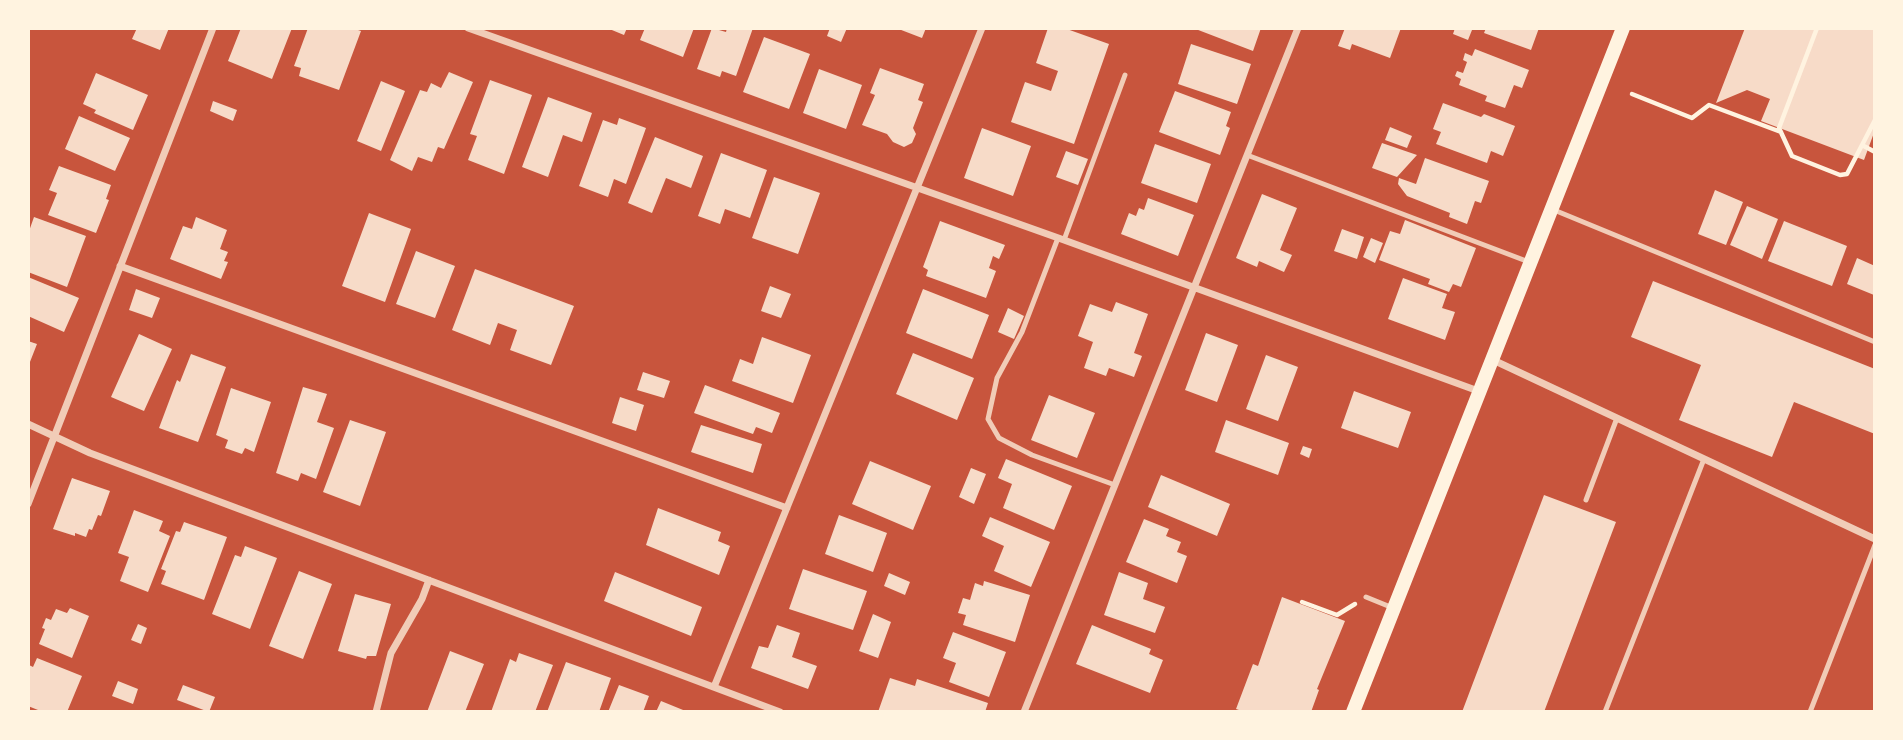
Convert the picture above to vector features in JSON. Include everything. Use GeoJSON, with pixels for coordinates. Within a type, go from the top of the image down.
{"type":"FeatureCollection","features":[{"type":"Feature","properties":{"kind":"main road"},"geometry":{"type":"LineString","coordinates":[[1353,712],[1623,28]]}},
{"type":"Feature","properties":{"kind":"street"},"geometry":{"type":"LineString","coordinates":[[28,504],[213,28]]}},
{"type":"Feature","properties":{"kind":"street"},"geometry":{"type":"LineString","coordinates":[[468,28],[1481,392]]}},
{"type":"Feature","properties":{"kind":"street"},"geometry":{"type":"LineString","coordinates":[[714,687],[982,28]]}},
{"type":"Feature","properties":{"kind":"street"},"geometry":{"type":"LineString","coordinates":[[1024,712],[1298,28]]}},
{"type":"Feature","properties":{"kind":"street"},"geometry":{"type":"LineString","coordinates":[[120,267],[787,508]]}},
{"type":"Feature","properties":{"kind":"street"},"geometry":{"type":"LineString","coordinates":[[1493,360],[1875,539]]}},
{"type":"Feature","properties":{"kind":"street"},"geometry":{"type":"LineString","coordinates":[[28,424],[90,453],[780,712]]}},
{"type":"Feature","properties":{"kind":"street"},"geometry":{"type":"LineString","coordinates":[[376,712],[391,653],[422,599],[429,580]]}},
{"type":"Feature","properties":{"kind":"lane"},"geometry":{"type":"LineString","coordinates":[[1115,485],[1031,455],[999,438],[988,419],[997,378],[1022,332],[1125,75]]}},
{"type":"Feature","properties":{"kind":"lane"},"geometry":{"type":"LineString","coordinates":[[1247,155],[1531,263]]}},
{"type":"Feature","properties":{"kind":"lane"},"geometry":{"type":"LineString","coordinates":[[1552,210],[1875,342]]}},
{"type":"Feature","properties":{"kind":"lane"},"geometry":{"type":"LineString","coordinates":[[1586,500],[1617,418]]}},
{"type":"Feature","properties":{"kind":"lane"},"geometry":{"type":"LineString","coordinates":[[1605,712],[1704,458]]}},
{"type":"Feature","properties":{"kind":"lane"},"geometry":{"type":"LineString","coordinates":[[1810,712],[1875,545]]}},
{"type":"Feature","properties":{"kind":"lane"},"geometry":{"type":"LineString","coordinates":[[1366,597],[1394,608]]}},
{"type":"Feature","properties":{"kind":"path"},"geometry":{"type":"LineString","coordinates":[[1817,28],[1779,128],[1792,156],[1840,174],[1847,174],[1875,120]]}},
{"type":"Feature","properties":{"kind":"path"},"geometry":{"type":"LineString","coordinates":[[1632,94],[1692,118],[1709,105],[1782,132]]}},
{"type":"Feature","properties":{"kind":"path"},"geometry":{"type":"LineString","coordinates":[[1862,145],[1875,152]]}},
{"type":"Feature","properties":{"kind":"path"},"geometry":{"type":"LineString","coordinates":[[1302,602],[1337,615],[1353,604],[1363,606]]}},
{"type":"Feature","properties":{"kind":"building"},"geometry":{"type":"Polygon","coordinates":[[[137,28],[169,28],[160,50],[132,39],[137,28]]]}},
{"type":"Feature","properties":{"kind":"building"},"geometry":{"type":"Polygon","coordinates":[[[241,28],[292,28],[272,79],[228,61],[241,28]]]}},
{"type":"Feature","properties":{"kind":"building"},"geometry":{"type":"Polygon","coordinates":[[[308,28],[352,28],[361,31],[339,90],[299,76],[301,68],[294,66],[308,28]]]}},
{"type":"Feature","properties":{"kind":"building"},"geometry":{"type":"Polygon","coordinates":[[[607,28],[627,28],[624,35],[607,28]]]}},
{"type":"Feature","properties":{"kind":"building"},"geometry":{"type":"Polygon","coordinates":[[[645,28],[694,28],[683,57],[640,40],[645,28]]]}},
{"type":"Feature","properties":{"kind":"building"},"geometry":{"type":"Polygon","coordinates":[[[712,28],[726,32],[727,28],[753,28],[736,76],[722,71],[720,77],[697,69],[712,28]]]}},
{"type":"Feature","properties":{"kind":"building"},"geometry":{"type":"Polygon","coordinates":[[[830,28],[847,28],[841,42],[827,36],[830,28]]]}},
{"type":"Feature","properties":{"kind":"building"},"geometry":{"type":"Polygon","coordinates":[[[896,28],[926,28],[922,38],[896,28]]]}},
{"type":"Feature","properties":{"kind":"building"},"geometry":{"type":"Polygon","coordinates":[[[1048,28],[1064,28],[1109,44],[1074,144],[1011,122],[1025,82],[1051,91],[1058,71],[1036,63],[1048,28]]]}},
{"type":"Feature","properties":{"kind":"building"},"geometry":{"type":"Polygon","coordinates":[[[1193,28],[1261,28],[1253,51],[1193,28]]]}},
{"type":"Feature","properties":{"kind":"building"},"geometry":{"type":"Polygon","coordinates":[[[1345,28],[1401,28],[1390,58],[1352,44],[1350,50],[1338,46],[1345,28]]]}},
{"type":"Feature","properties":{"kind":"building"},"geometry":{"type":"Polygon","coordinates":[[[1455,28],[1472,30],[1468,40],[1453,34],[1455,28]]]}},
{"type":"Feature","properties":{"kind":"building"},"geometry":{"type":"Polygon","coordinates":[[[1486,28],[1539,28],[1531,50],[1484,33],[1486,28]]]}},
{"type":"Feature","properties":{"kind":"building"},"geometry":{"type":"Polygon","coordinates":[[[1745,28],[1875,28],[1875,130],[1864,160],[1761,121],[1770,99],[1747,90],[1716,103],[1745,28]]]}},
{"type":"Feature","properties":{"kind":"building"},"geometry":{"type":"Polygon","coordinates":[[[764,37],[810,54],[789,109],[743,92],[764,37]]]}},
{"type":"Feature","properties":{"kind":"building"},"geometry":{"type":"Polygon","coordinates":[[[1191,44],[1251,64],[1237,104],[1178,84],[1191,44]]]}},
{"type":"Feature","properties":{"kind":"building"},"geometry":{"type":"Polygon","coordinates":[[[1475,49],[1529,70],[1522,88],[1514,85],[1505,108],[1485,101],[1487,96],[1459,85],[1461,79],[1455,76],[1457,71],[1463,73],[1467,62],[1463,60],[1465,53],[1472,56],[1475,49]]]}},
{"type":"Feature","properties":{"kind":"building"},"geometry":{"type":"Polygon","coordinates":[[[880,68],[924,84],[918,100],[923,102],[913,128],[916,134],[912,143],[904,147],[893,142],[887,134],[862,125],[875,95],[870,93],[880,68]]]}},
{"type":"Feature","properties":{"kind":"building"},"geometry":{"type":"Polygon","coordinates":[[[819,69],[862,85],[846,129],[803,113],[819,69]]]}},
{"type":"Feature","properties":{"kind":"building"},"geometry":{"type":"Polygon","coordinates":[[[449,72],[473,82],[444,149],[438,147],[432,162],[418,157],[412,171],[390,160],[420,90],[427,92],[431,83],[441,88],[449,72]]]}},
{"type":"Feature","properties":{"kind":"building"},"geometry":{"type":"Polygon","coordinates":[[[96,73],[148,95],[133,130],[94,113],[96,110],[83,104],[96,73]]]}},
{"type":"Feature","properties":{"kind":"building"},"geometry":{"type":"Polygon","coordinates":[[[490,80],[532,95],[504,174],[468,160],[477,136],[470,134],[490,80]]]}},
{"type":"Feature","properties":{"kind":"building"},"geometry":{"type":"Polygon","coordinates":[[[381,81],[405,91],[381,151],[357,141],[381,81]]]}},
{"type":"Feature","properties":{"kind":"building"},"geometry":{"type":"Polygon","coordinates":[[[1175,91],[1231,112],[1226,126],[1230,128],[1220,155],[1159,132],[1175,91]]]}},
{"type":"Feature","properties":{"kind":"building"},"geometry":{"type":"Polygon","coordinates":[[[548,97],[592,113],[582,142],[563,135],[548,177],[522,167],[548,97]]]}},
{"type":"Feature","properties":{"kind":"building"},"geometry":{"type":"Polygon","coordinates":[[[213,101],[237,110],[233,121],[210,111],[213,101]]]}},
{"type":"Feature","properties":{"kind":"building"},"geometry":{"type":"Polygon","coordinates":[[[1443,103],[1515,126],[1503,156],[1491,151],[1487,163],[1436,144],[1441,132],[1433,129],[1443,103]]]}},
{"type":"Feature","properties":{"kind":"building"},"geometry":{"type":"Polygon","coordinates":[[[79,116],[130,138],[115,171],[65,149],[79,116]]]}},
{"type":"Feature","properties":{"kind":"building"},"geometry":{"type":"Polygon","coordinates":[[[619,118],[646,128],[626,184],[614,179],[608,197],[579,186],[603,120],[617,125],[619,118]]]}},
{"type":"Feature","properties":{"kind":"building"},"geometry":{"type":"Polygon","coordinates":[[[1390,127],[1412,136],[1407,148],[1385,140],[1390,127]]]}},
{"type":"Feature","properties":{"kind":"building"},"geometry":{"type":"Polygon","coordinates":[[[982,128],[1031,146],[1013,196],[964,178],[982,128]]]}},
{"type":"Feature","properties":{"kind":"building"},"geometry":{"type":"Polygon","coordinates":[[[655,137],[703,156],[691,188],[666,178],[652,213],[628,203],[655,137]]]}},
{"type":"Feature","properties":{"kind":"building"},"geometry":{"type":"Polygon","coordinates":[[[1382,143],[1417,155],[1397,177],[1372,168],[1382,143]]]}},
{"type":"Feature","properties":{"kind":"building"},"geometry":{"type":"Polygon","coordinates":[[[1155,144],[1211,164],[1197,203],[1141,183],[1155,144]]]}},
{"type":"Feature","properties":{"kind":"building"},"geometry":{"type":"Polygon","coordinates":[[[1066,151],[1088,159],[1078,185],[1056,177],[1066,151]]]}},
{"type":"Feature","properties":{"kind":"building"},"geometry":{"type":"Polygon","coordinates":[[[721,153],[767,170],[750,218],[725,209],[720,224],[698,216],[721,153]]]}},
{"type":"Feature","properties":{"kind":"building"},"geometry":{"type":"Polygon","coordinates":[[[1425,158],[1489,181],[1481,203],[1475,201],[1467,224],[1449,217],[1450,213],[1407,196],[1398,184],[1399,178],[1416,184],[1425,158]]]}},
{"type":"Feature","properties":{"kind":"building"},"geometry":{"type":"Polygon","coordinates":[[[59,166],[111,185],[106,199],[109,200],[96,233],[48,215],[57,193],[49,190],[59,166]]]}},
{"type":"Feature","properties":{"kind":"building"},"geometry":{"type":"Polygon","coordinates":[[[774,177],[820,193],[798,254],[752,238],[774,177]]]}},
{"type":"Feature","properties":{"kind":"building"},"geometry":{"type":"Polygon","coordinates":[[[1715,190],[1743,202],[1726,245],[1698,234],[1715,190]]]}},
{"type":"Feature","properties":{"kind":"building"},"geometry":{"type":"Polygon","coordinates":[[[1262,194],[1297,208],[1280,250],[1292,255],[1284,272],[1259,261],[1257,267],[1236,258],[1262,194]]]}},
{"type":"Feature","properties":{"kind":"building"},"geometry":{"type":"Polygon","coordinates":[[[1148,198],[1194,215],[1178,256],[1121,234],[1129,213],[1136,216],[1139,208],[1144,210],[1148,198]]]}},
{"type":"Feature","properties":{"kind":"building"},"geometry":{"type":"Polygon","coordinates":[[[1747,206],[1778,219],[1762,259],[1730,245],[1747,206]]]}},
{"type":"Feature","properties":{"kind":"building"},"geometry":{"type":"Polygon","coordinates":[[[369,213],[411,229],[385,302],[342,286],[369,213]]]}},
{"type":"Feature","properties":{"kind":"building"},"geometry":{"type":"Polygon","coordinates":[[[34,217],[86,236],[67,287],[28,272],[28,234],[34,217]]]}},
{"type":"Feature","properties":{"kind":"building"},"geometry":{"type":"Polygon","coordinates":[[[196,217],[227,230],[220,249],[228,252],[224,261],[228,262],[221,279],[170,259],[183,226],[192,229],[196,217]]]}},
{"type":"Feature","properties":{"kind":"building"},"geometry":{"type":"Polygon","coordinates":[[[1405,220],[1476,248],[1461,287],[1453,284],[1449,292],[1428,284],[1430,279],[1379,260],[1390,231],[1400,234],[1405,220]]]}},
{"type":"Feature","properties":{"kind":"building"},"geometry":{"type":"Polygon","coordinates":[[[940,221],[1005,245],[999,259],[993,256],[989,268],[996,271],[986,298],[926,276],[928,270],[923,267],[940,221]]]}},
{"type":"Feature","properties":{"kind":"building"},"geometry":{"type":"Polygon","coordinates":[[[1784,221],[1847,246],[1832,286],[1768,261],[1784,221]]]}},
{"type":"Feature","properties":{"kind":"building"},"geometry":{"type":"Polygon","coordinates":[[[1342,229],[1364,237],[1357,259],[1334,251],[1342,229]]]}},
{"type":"Feature","properties":{"kind":"building"},"geometry":{"type":"Polygon","coordinates":[[[1371,238],[1383,243],[1375,263],[1363,257],[1371,238]]]}},
{"type":"Feature","properties":{"kind":"building"},"geometry":{"type":"Polygon","coordinates":[[[416,251],[455,266],[435,318],[396,304],[416,251]]]}},
{"type":"Feature","properties":{"kind":"building"},"geometry":{"type":"Polygon","coordinates":[[[1857,258],[1875,266],[1874,295],[1847,284],[1857,258]]]}},
{"type":"Feature","properties":{"kind":"building"},"geometry":{"type":"Polygon","coordinates":[[[475,269],[574,306],[551,365],[510,350],[517,330],[498,323],[490,345],[452,330],[475,269]]]}},
{"type":"Feature","properties":{"kind":"building"},"geometry":{"type":"Polygon","coordinates":[[[28,277],[79,298],[64,332],[28,316],[28,277]]]}},
{"type":"Feature","properties":{"kind":"building"},"geometry":{"type":"Polygon","coordinates":[[[1403,278],[1447,294],[1442,308],[1455,312],[1445,340],[1388,319],[1403,278]]]}},
{"type":"Feature","properties":{"kind":"building"},"geometry":{"type":"Polygon","coordinates":[[[1653,281],[1875,369],[1875,434],[1794,402],[1772,457],[1679,420],[1701,365],[1631,337],[1653,281]]]}},
{"type":"Feature","properties":{"kind":"building"},"geometry":{"type":"Polygon","coordinates":[[[770,286],[791,294],[781,318],[761,311],[770,286]]]}},
{"type":"Feature","properties":{"kind":"building"},"geometry":{"type":"Polygon","coordinates":[[[136,289],[160,298],[152,318],[129,310],[136,289]]]}},
{"type":"Feature","properties":{"kind":"building"},"geometry":{"type":"Polygon","coordinates":[[[923,289],[989,315],[972,359],[906,333],[923,289]]]}},
{"type":"Feature","properties":{"kind":"building"},"geometry":{"type":"Polygon","coordinates":[[[1116,302],[1148,314],[1134,353],[1142,356],[1134,377],[1109,368],[1106,376],[1084,368],[1093,342],[1078,336],[1090,304],[1112,312],[1116,302]]]}},
{"type":"Feature","properties":{"kind":"building"},"geometry":{"type":"Polygon","coordinates":[[[1008,308],[1024,316],[1014,339],[998,332],[1008,308]]]}},
{"type":"Feature","properties":{"kind":"building"},"geometry":{"type":"Polygon","coordinates":[[[1206,333],[1238,345],[1217,402],[1185,390],[1206,333]]]}},
{"type":"Feature","properties":{"kind":"building"},"geometry":{"type":"Polygon","coordinates":[[[139,334],[172,349],[144,411],[111,397],[139,334]]]}},
{"type":"Feature","properties":{"kind":"building"},"geometry":{"type":"Polygon","coordinates":[[[762,337],[811,355],[793,403],[732,381],[740,359],[753,364],[762,337]]]}},
{"type":"Feature","properties":{"kind":"building"},"geometry":{"type":"Polygon","coordinates":[[[28,341],[37,344],[28,367],[28,341]]]}},
{"type":"Feature","properties":{"kind":"building"},"geometry":{"type":"Polygon","coordinates":[[[913,353],[974,378],[957,420],[896,394],[913,353]]]}},
{"type":"Feature","properties":{"kind":"building"},"geometry":{"type":"Polygon","coordinates":[[[191,354],[226,367],[198,442],[159,428],[177,380],[180,382],[191,354]]]}},
{"type":"Feature","properties":{"kind":"building"},"geometry":{"type":"Polygon","coordinates":[[[1266,355],[1298,367],[1278,421],[1246,409],[1266,355]]]}},
{"type":"Feature","properties":{"kind":"building"},"geometry":{"type":"Polygon","coordinates":[[[643,372],[670,381],[664,398],[637,390],[643,372]]]}},
{"type":"Feature","properties":{"kind":"building"},"geometry":{"type":"Polygon","coordinates":[[[705,385],[780,413],[772,433],[756,427],[753,434],[694,413],[705,385]]]}},
{"type":"Feature","properties":{"kind":"building"},"geometry":{"type":"Polygon","coordinates":[[[303,387],[327,394],[317,422],[334,428],[316,479],[301,473],[298,481],[276,473],[303,387]]]}},
{"type":"Feature","properties":{"kind":"building"},"geometry":{"type":"Polygon","coordinates":[[[231,388],[271,402],[254,452],[245,448],[242,454],[225,448],[228,440],[216,435],[231,388]]]}},
{"type":"Feature","properties":{"kind":"building"},"geometry":{"type":"Polygon","coordinates":[[[1354,391],[1411,412],[1398,448],[1341,428],[1354,391]]]}},
{"type":"Feature","properties":{"kind":"building"},"geometry":{"type":"Polygon","coordinates":[[[1049,395],[1095,413],[1077,458],[1031,440],[1049,395]]]}},
{"type":"Feature","properties":{"kind":"building"},"geometry":{"type":"Polygon","coordinates":[[[620,397],[644,405],[636,431],[612,423],[620,397]]]}},
{"type":"Feature","properties":{"kind":"building"},"geometry":{"type":"Polygon","coordinates":[[[350,420],[386,432],[360,506],[323,492],[350,420]]]}},
{"type":"Feature","properties":{"kind":"building"},"geometry":{"type":"Polygon","coordinates":[[[1226,420],[1289,443],[1278,475],[1215,452],[1226,420]]]}},
{"type":"Feature","properties":{"kind":"building"},"geometry":{"type":"Polygon","coordinates":[[[701,425],[762,444],[753,473],[691,452],[701,425]]]}},
{"type":"Feature","properties":{"kind":"building"},"geometry":{"type":"Polygon","coordinates":[[[1303,446],[1312,449],[1309,458],[1300,454],[1303,446]]]}},
{"type":"Feature","properties":{"kind":"building"},"geometry":{"type":"Polygon","coordinates":[[[1006,459],[1072,486],[1054,530],[1003,508],[1012,484],[998,478],[1006,459]]]}},
{"type":"Feature","properties":{"kind":"building"},"geometry":{"type":"Polygon","coordinates":[[[870,461],[931,486],[913,530],[852,504],[870,461]]]}},
{"type":"Feature","properties":{"kind":"building"},"geometry":{"type":"Polygon","coordinates":[[[971,468],[986,474],[974,504],[959,497],[971,468]]]}},
{"type":"Feature","properties":{"kind":"building"},"geometry":{"type":"Polygon","coordinates":[[[1161,475],[1230,504],[1217,536],[1148,507],[1161,475]]]}},
{"type":"Feature","properties":{"kind":"building"},"geometry":{"type":"Polygon","coordinates":[[[72,478],[110,491],[101,516],[98,515],[86,537],[53,529],[72,478]]]}},
{"type":"Feature","properties":{"kind":"building"},"geometry":{"type":"Polygon","coordinates":[[[1544,495],[1616,522],[1544,712],[1462,712],[1544,495]]]}},
{"type":"Feature","properties":{"kind":"building"},"geometry":{"type":"Polygon","coordinates":[[[658,508],[721,532],[718,541],[730,546],[719,575],[646,545],[658,508]]]}},
{"type":"Feature","properties":{"kind":"building"},"geometry":{"type":"Polygon","coordinates":[[[134,510],[163,521],[159,531],[170,536],[148,592],[120,581],[129,557],[118,553],[134,510]]]}},
{"type":"Feature","properties":{"kind":"building"},"geometry":{"type":"Polygon","coordinates":[[[839,515],[887,533],[873,572],[825,554],[839,515]]]}},
{"type":"Feature","properties":{"kind":"building"},"geometry":{"type":"Polygon","coordinates":[[[990,517],[1050,542],[1031,587],[994,571],[1004,546],[982,536],[990,517]]]}},
{"type":"Feature","properties":{"kind":"building"},"geometry":{"type":"Polygon","coordinates":[[[1144,519],[1169,529],[1166,536],[1181,542],[1177,552],[1187,556],[1177,583],[1126,562],[1144,519]]]}},
{"type":"Feature","properties":{"kind":"building"},"geometry":{"type":"Polygon","coordinates":[[[184,522],[227,537],[204,600],[161,584],[166,571],[161,569],[176,531],[180,532],[184,522]]]}},
{"type":"Feature","properties":{"kind":"building"},"geometry":{"type":"Polygon","coordinates":[[[245,546],[277,558],[250,629],[212,614],[235,555],[241,557],[245,546]]]}},
{"type":"Feature","properties":{"kind":"building"},"geometry":{"type":"Polygon","coordinates":[[[803,569],[867,591],[853,630],[789,609],[803,569]]]}},
{"type":"Feature","properties":{"kind":"building"},"geometry":{"type":"Polygon","coordinates":[[[299,571],[332,584],[303,659],[269,646],[299,571]]]}},
{"type":"Feature","properties":{"kind":"building"},"geometry":{"type":"Polygon","coordinates":[[[615,572],[702,607],[691,636],[604,601],[615,572]]]}},
{"type":"Feature","properties":{"kind":"building"},"geometry":{"type":"Polygon","coordinates":[[[1119,572],[1148,583],[1143,599],[1165,607],[1155,633],[1104,615],[1119,572]]]}},
{"type":"Feature","properties":{"kind":"building"},"geometry":{"type":"Polygon","coordinates":[[[889,573],[910,582],[905,595],[884,586],[889,573]]]}},
{"type":"Feature","properties":{"kind":"building"},"geometry":{"type":"Polygon","coordinates":[[[984,581],[1030,595],[1015,642],[963,625],[966,615],[958,613],[963,598],[970,600],[975,583],[983,586],[984,581]]]}},
{"type":"Feature","properties":{"kind":"building"},"geometry":{"type":"Polygon","coordinates":[[[355,594],[391,604],[376,656],[367,656],[366,659],[338,651],[355,594]]]}},
{"type":"Feature","properties":{"kind":"building"},"geometry":{"type":"Polygon","coordinates":[[[1282,597],[1345,621],[1317,689],[1319,690],[1311,712],[1245,712],[1236,709],[1253,664],[1258,666],[1282,597]]]}},
{"type":"Feature","properties":{"kind":"building"},"geometry":{"type":"Polygon","coordinates":[[[70,608],[89,616],[72,658],[39,644],[46,618],[51,620],[56,609],[67,613],[70,608]]]}},
{"type":"Feature","properties":{"kind":"building"},"geometry":{"type":"Polygon","coordinates":[[[873,614],[891,622],[878,658],[859,651],[873,614]]]}},
{"type":"Feature","properties":{"kind":"building"},"geometry":{"type":"Polygon","coordinates":[[[138,624],[147,628],[141,644],[131,640],[138,624]]]}},
{"type":"Feature","properties":{"kind":"building"},"geometry":{"type":"Polygon","coordinates":[[[777,625],[800,633],[792,657],[817,666],[808,689],[751,668],[759,646],[768,648],[777,625]]]}},
{"type":"Feature","properties":{"kind":"building"},"geometry":{"type":"Polygon","coordinates":[[[1092,625],[1151,649],[1149,654],[1163,660],[1150,693],[1076,664],[1092,625]]]}},
{"type":"Feature","properties":{"kind":"building"},"geometry":{"type":"Polygon","coordinates":[[[953,632],[1006,652],[989,697],[949,682],[956,663],[943,658],[953,632]]]}},
{"type":"Feature","properties":{"kind":"building"},"geometry":{"type":"Polygon","coordinates":[[[450,651],[484,664],[465,712],[427,712],[450,651]]]}},
{"type":"Feature","properties":{"kind":"building"},"geometry":{"type":"Polygon","coordinates":[[[519,653],[553,665],[535,712],[491,712],[510,659],[516,662],[519,653]]]}},
{"type":"Feature","properties":{"kind":"building"},"geometry":{"type":"Polygon","coordinates":[[[37,658],[82,676],[67,712],[43,712],[28,706],[28,667],[33,667],[37,658]]]}},
{"type":"Feature","properties":{"kind":"building"},"geometry":{"type":"Polygon","coordinates":[[[566,662],[611,678],[599,712],[547,712],[566,662]]]}},
{"type":"Feature","properties":{"kind":"building"},"geometry":{"type":"Polygon","coordinates":[[[890,678],[915,686],[917,679],[988,703],[985,712],[878,712],[890,678]]]}},
{"type":"Feature","properties":{"kind":"building"},"geometry":{"type":"Polygon","coordinates":[[[118,681],[138,689],[133,704],[112,696],[118,681]]]}},
{"type":"Feature","properties":{"kind":"building"},"geometry":{"type":"Polygon","coordinates":[[[183,685],[215,697],[209,712],[177,700],[183,685]]]}},
{"type":"Feature","properties":{"kind":"building"},"geometry":{"type":"Polygon","coordinates":[[[619,685],[649,696],[643,712],[608,712],[619,685]]]}},
{"type":"Feature","properties":{"kind":"building"},"geometry":{"type":"Polygon","coordinates":[[[661,701],[688,712],[656,712],[661,701]]]}}]}
